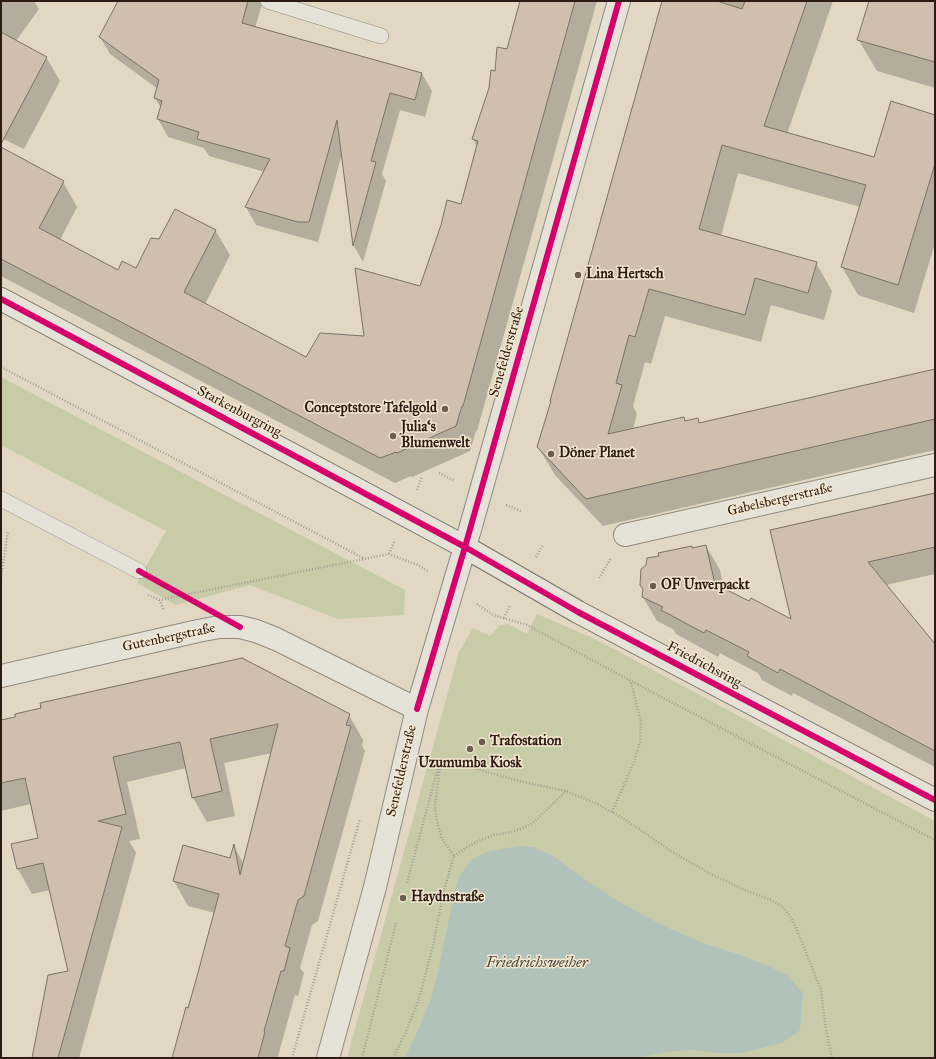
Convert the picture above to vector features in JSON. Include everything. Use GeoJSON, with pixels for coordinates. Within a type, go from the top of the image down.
{"type":"FeatureCollection","features":[{"type":"Feature","properties":{"kind":"street","name":"Senefelderstraße"},"geometry":{"type":"LineString","coordinates":[[328,1058],[375,887],[417,709],[465,547],[619,1]]}},
{"type":"Feature","properties":{"kind":"street","name":"Starkenburgring"},"geometry":{"type":"LineString","coordinates":[[1,299],[465,547]]}},
{"type":"Feature","properties":{"kind":"street","name":"Gabelsbergerstraße"},"geometry":{"type":"LineString","coordinates":[[625,535],[935,465]]}},
{"type":"Feature","properties":{"kind":"street","name":"Friedrichsring"},"geometry":{"type":"LineString","coordinates":[[465,547],[578,612],[935,800]]}},
{"type":"Feature","properties":{"kind":"street","name":"Gutenbergstraße"},"geometry":{"type":"LineString","coordinates":[[1,676],[198,631],[220,627],[240,627],[256,631],[276,639],[417,709]]}},
{"type":"Feature","properties":{"kind":"lane"},"geometry":{"type":"LineString","coordinates":[[268,1],[381,36]]}},
{"type":"Feature","properties":{"kind":"lane"},"geometry":{"type":"LineString","coordinates":[[6,502],[138,570]]}},
{"type":"Feature","properties":{"kind":"path"},"geometry":{"type":"LineString","coordinates":[[1,367],[363,559]]}},
{"type":"Feature","properties":{"kind":"path"},"geometry":{"type":"LineString","coordinates":[[1,578],[6,502]]}},
{"type":"Feature","properties":{"kind":"path"},"geometry":{"type":"LineString","coordinates":[[158,600],[389,554],[418,565]]}},
{"type":"Feature","properties":{"kind":"path"},"geometry":{"type":"LineString","coordinates":[[177,591],[196,602]]}},
{"type":"Feature","properties":{"kind":"path"},"geometry":{"type":"LineString","coordinates":[[493,614],[527,625],[935,840]]}},
{"type":"Feature","properties":{"kind":"path"},"geometry":{"type":"LineString","coordinates":[[612,812],[634,762],[640,742],[641,722],[631,681]]}},
{"type":"Feature","properties":{"kind":"path"},"geometry":{"type":"LineString","coordinates":[[454,856],[442,839],[437,822],[435,805],[441,759],[519,781],[566,792],[612,812],[671,851],[708,873],[782,906],[790,916],[797,930],[821,990],[825,1024],[832,1058]]}},
{"type":"Feature","properties":{"kind":"path"},"geometry":{"type":"LineString","coordinates":[[394,1058],[418,1002],[433,946],[444,890],[454,856],[478,841],[494,835],[511,832],[533,823],[566,792]]}},
{"type":"Feature","properties":{"kind":"path"},"geometry":{"type":"LineString","coordinates":[[292,1058],[362,813]]}},
{"type":"Feature","properties":{"kind":"green space"},"geometry":{"type":"Polygon","coordinates":[[[1,377],[405,590],[404,615],[338,619],[250,585],[176,605],[137,583],[166,531],[1,445],[1,377]]]}},
{"type":"Feature","properties":{"kind":"green space"},"geometry":{"type":"Polygon","coordinates":[[[537,614],[595,639],[935,821],[935,1058],[347,1058],[459,652],[473,628],[490,636],[500,625],[508,624],[527,634],[537,614]]]}},
{"type":"Feature","properties":{"kind":"water","name":"Friedrichsweiher"},"geometry":{"type":"Polygon","coordinates":[[[519,846],[534,847],[555,857],[587,881],[626,906],[666,927],[706,944],[746,957],[787,975],[803,993],[800,1030],[782,1043],[741,1053],[718,1053],[692,1050],[667,1052],[637,1058],[405,1058],[431,999],[459,877],[471,860],[486,852],[519,846]]]}},
{"type":"Feature","properties":{"kind":"building"},"geometry":{"type":"Polygon","coordinates":[[[118,1],[248,1],[242,23],[422,73],[415,100],[390,93],[371,161],[376,162],[353,246],[337,120],[309,222],[298,222],[245,207],[270,159],[197,139],[199,132],[157,119],[162,101],[154,98],[159,80],[99,37],[118,1]]]}},
{"type":"Feature","properties":{"kind":"building"},"geometry":{"type":"Polygon","coordinates":[[[520,1],[575,1],[463,406],[456,426],[397,453],[396,452],[380,458],[1,259],[1,147],[64,181],[39,228],[118,270],[122,261],[136,268],[151,238],[159,239],[175,209],[216,230],[184,292],[306,357],[320,333],[364,336],[355,268],[420,286],[441,225],[447,200],[461,204],[478,141],[472,139],[489,88],[491,70],[495,71],[497,47],[507,49],[520,1]]]}},
{"type":"Feature","properties":{"kind":"building"},"geometry":{"type":"Polygon","coordinates":[[[662,1],[717,1],[742,9],[745,1],[807,1],[764,126],[874,157],[891,101],[935,115],[935,164],[898,285],[841,267],[866,185],[722,145],[699,229],[817,262],[808,293],[755,278],[745,315],[649,289],[635,337],[629,335],[616,383],[622,385],[608,434],[684,417],[685,421],[698,418],[699,423],[935,369],[935,419],[586,499],[537,447],[662,1]]]}},
{"type":"Feature","properties":{"kind":"building"},"geometry":{"type":"Polygon","coordinates":[[[869,1],[935,1],[935,62],[857,40],[869,1]]]}},
{"type":"Feature","properties":{"kind":"building"},"geometry":{"type":"Polygon","coordinates":[[[1,32],[47,57],[1,144],[1,32]]]}},
{"type":"Feature","properties":{"kind":"building"},"geometry":{"type":"Polygon","coordinates":[[[935,493],[935,547],[868,562],[935,644],[935,751],[780,669],[778,673],[747,656],[749,652],[706,630],[704,633],[661,610],[663,607],[642,597],[643,589],[640,585],[641,569],[646,565],[647,558],[659,556],[658,553],[692,546],[692,548],[706,545],[715,584],[749,601],[751,598],[791,619],[770,530],[935,493]]]}},
{"type":"Feature","properties":{"kind":"building"},"geometry":{"type":"Polygon","coordinates":[[[242,658],[350,714],[346,725],[351,726],[304,896],[298,900],[285,946],[290,948],[284,971],[281,971],[258,1058],[172,1058],[186,1007],[188,1008],[219,894],[173,881],[183,845],[230,858],[234,844],[240,875],[278,724],[210,739],[222,791],[192,798],[180,742],[113,757],[126,814],[98,821],[122,827],[58,1058],[32,1058],[48,975],[68,971],[43,863],[17,869],[11,844],[38,838],[25,778],[1,783],[1,720],[15,717],[15,714],[41,708],[40,703],[242,658]]]}},
{"type":"Feature","properties":{"kind":"cycle path"},"geometry":{"type":"LineString","coordinates":[[417,709],[465,547],[619,1]]}},
{"type":"Feature","properties":{"kind":"cycle path"},"geometry":{"type":"LineString","coordinates":[[1,299],[465,547],[578,612],[935,800]]}},
{"type":"Feature","properties":{"kind":"cycle path"},"geometry":{"type":"LineString","coordinates":[[139,571],[240,627]]}},
{"type":"Feature","properties":{"kind":"place","name":"Lina Hertsch"},"geometry":{"type":"Point","coordinates":[578,275]}},
{"type":"Feature","properties":{"kind":"place","name":"Conceptstore Tafelgold"},"geometry":{"type":"Point","coordinates":[445,409]}},
{"type":"Feature","properties":{"kind":"place","name":"Julia‘s Blumenwelt"},"geometry":{"type":"Point","coordinates":[393,436]}},
{"type":"Feature","properties":{"kind":"place","name":"Döner Planet"},"geometry":{"type":"Point","coordinates":[551,454]}},
{"type":"Feature","properties":{"kind":"place","name":"OF Unverpackt"},"geometry":{"type":"Point","coordinates":[653,586]}},
{"type":"Feature","properties":{"kind":"place","name":"Trafostation"},"geometry":{"type":"Point","coordinates":[482,742]}},
{"type":"Feature","properties":{"kind":"place","name":"Uzumumba Kiosk"},"geometry":{"type":"Point","coordinates":[470,749]}},
{"type":"Feature","properties":{"kind":"place","name":"Haydnstraße"},"geometry":{"type":"Point","coordinates":[403,898]}}]}
